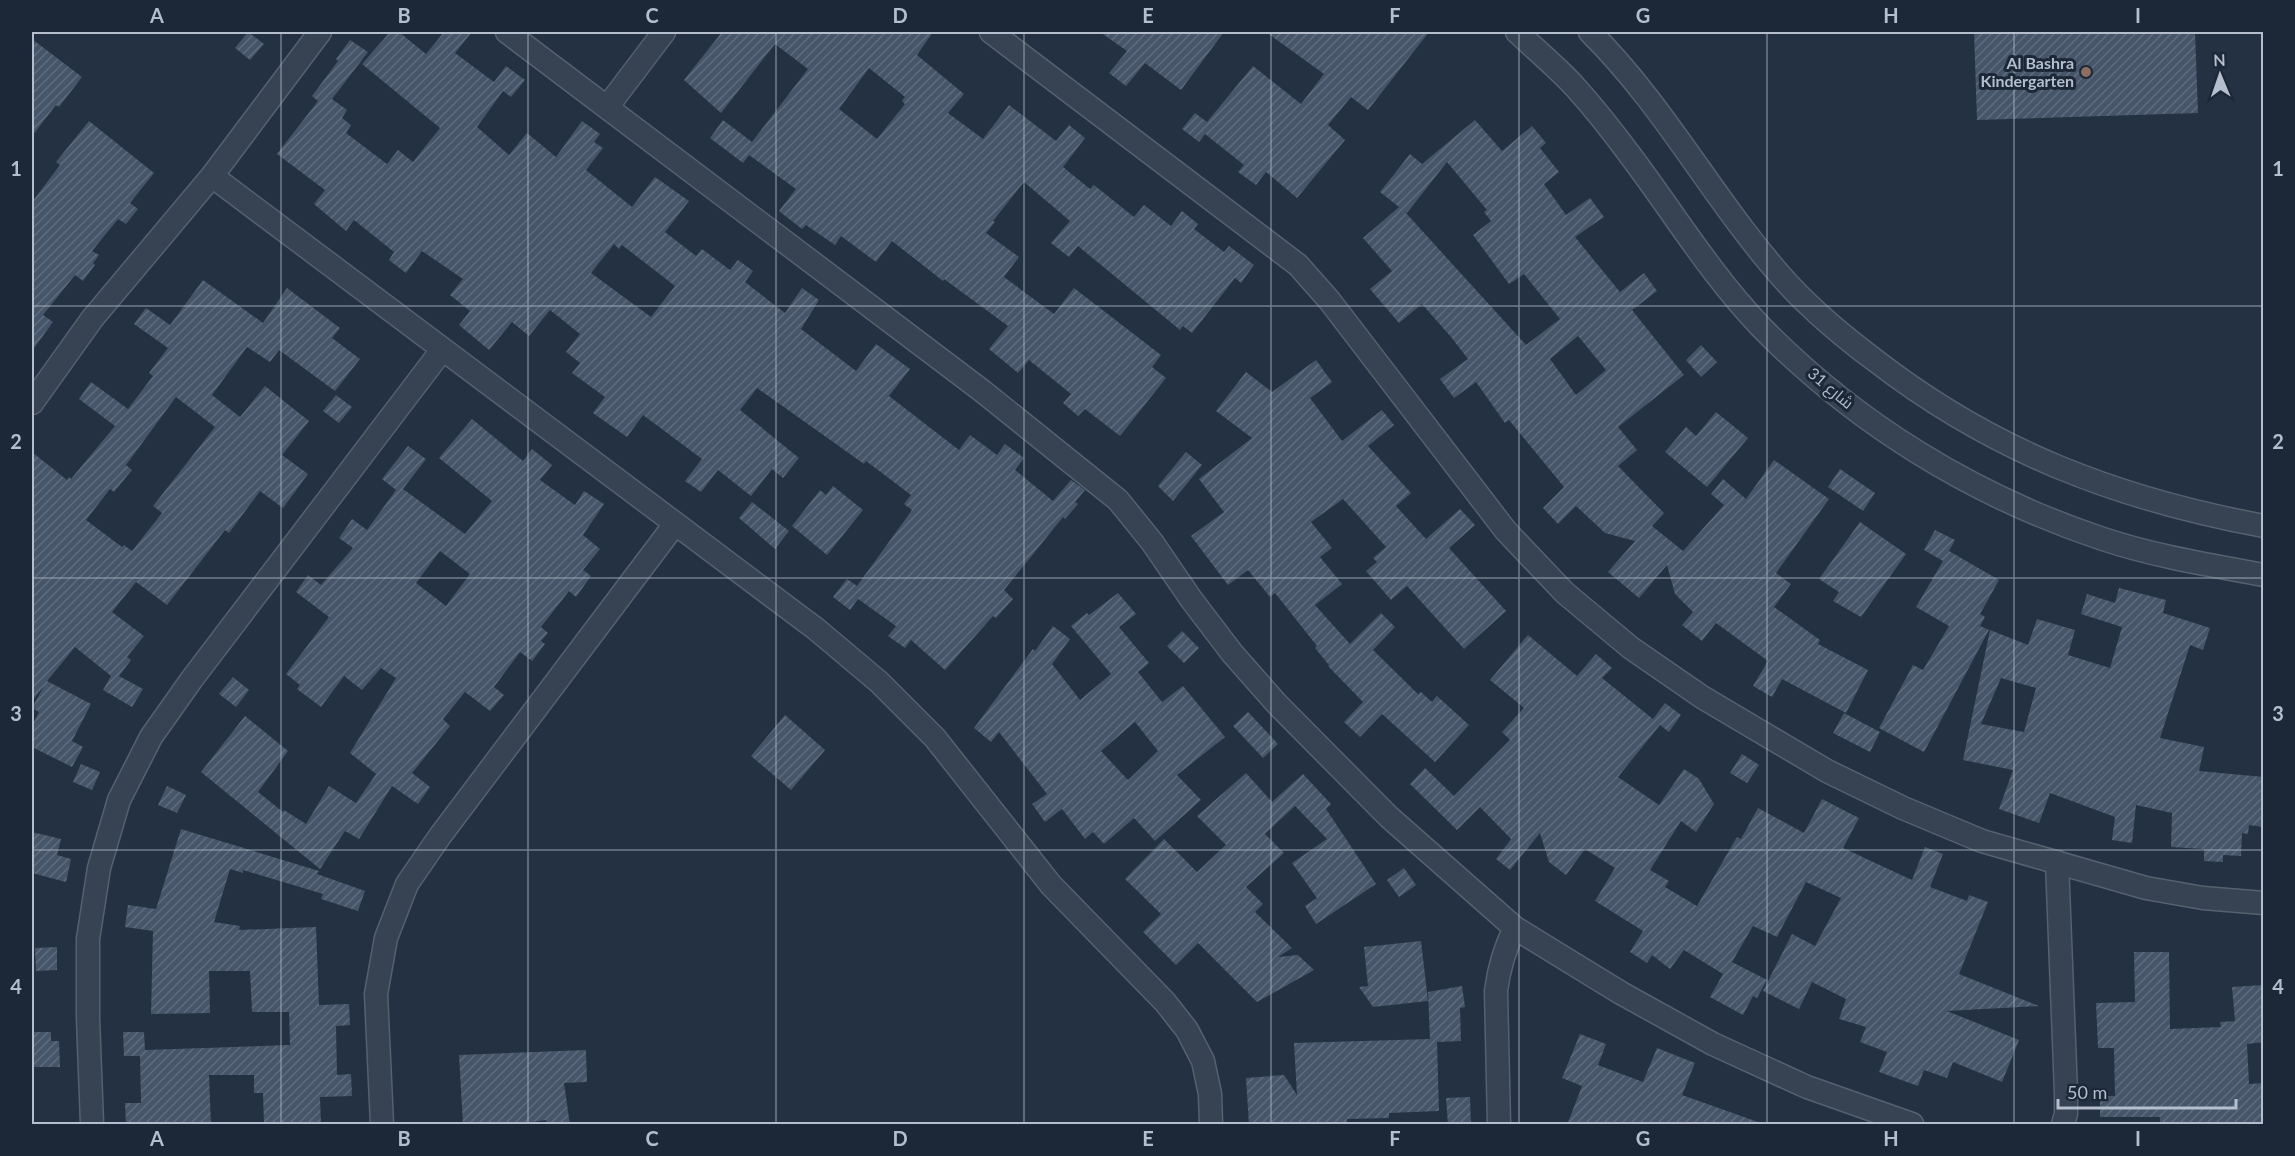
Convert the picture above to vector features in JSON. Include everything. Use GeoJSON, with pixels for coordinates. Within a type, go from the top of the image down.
{"type":"FeatureCollection","features":[{"type":"Feature","properties":{"kind":"street"},"geometry":{"type":"LineString","coordinates":[[32,403],[92,319],[212,176],[320,32]]}},
{"type":"Feature","properties":{"kind":"street"},"geometry":{"type":"LineString","coordinates":[[507,32],[608,106],[981,390],[1118,500],[1225,644],[1277,704],[1389,817],[1515,928],[1622,993],[1713,1044],[1808,1087],[1912,1125]]}},
{"type":"Feature","properties":{"kind":"street"},"geometry":{"type":"LineString","coordinates":[[608,106],[664,32]]}},
{"type":"Feature","properties":{"kind":"street"},"geometry":{"type":"LineString","coordinates":[[991,32],[1298,265],[1329,300],[1506,531],[1565,593],[1631,648],[1702,698],[1827,771],[1903,808],[1982,841],[2146,888],[2203,898],[2264,903]]}},
{"type":"Feature","properties":{"kind":"street","name":"شارع 31"},"geometry":{"type":"LineString","coordinates":[[1517,32],[1582,95],[1629,153],[1714,270],[1761,326],[1820,380],[1893,438],[1967,482],[2046,517],[2101,538],[2199,564],[2264,575]]}},
{"type":"Feature","properties":{"kind":"street"},"geometry":{"type":"LineString","coordinates":[[1590,32],[1619,61],[1735,217],[1788,283],[1836,331],[1900,380],[1965,422],[2013,448],[2074,475],[2209,516],[2264,526]]}},
{"type":"Feature","properties":{"kind":"street"},"geometry":{"type":"LineString","coordinates":[[212,176],[816,629],[879,682],[934,738],[1051,885],[1165,1002],[1187,1030],[1203,1061],[1210,1094],[1211,1125]]}},
{"type":"Feature","properties":{"kind":"street"},"geometry":{"type":"LineString","coordinates":[[92,1125],[88,939],[99,868],[120,800],[151,737],[442,350]]}},
{"type":"Feature","properties":{"kind":"street"},"geometry":{"type":"LineString","coordinates":[[382,1125],[376,994],[386,938],[407,884],[440,836],[675,524]]}},
{"type":"Feature","properties":{"kind":"street"},"geometry":{"type":"LineString","coordinates":[[2056,862],[2066,1093],[2066,1114],[2063,1125]]}},
{"type":"Feature","properties":{"kind":"street"},"geometry":{"type":"LineString","coordinates":[[1499,1125],[1496,991],[1505,948],[1515,928]]}},
{"type":"Feature","properties":{"kind":"building"},"geometry":{"type":"Polygon","coordinates":[[[248,32],[264,44],[250,60],[235,48],[248,32]]]}},
{"type":"Feature","properties":{"kind":"building"},"geometry":{"type":"Polygon","coordinates":[[[390,32],[399,32],[426,54],[444,32],[472,32],[455,53],[494,82],[506,66],[525,80],[511,97],[503,91],[477,127],[509,155],[527,133],[556,157],[582,121],[600,134],[594,142],[603,148],[586,170],[632,207],[655,177],[689,201],[665,232],[696,256],[702,249],[730,270],[738,260],[753,271],[745,282],[785,313],[802,288],[819,300],[801,329],[856,371],[876,344],[910,369],[889,396],[959,450],[970,435],[997,455],[1005,444],[1024,458],[1015,470],[1053,501],[1071,480],[1085,490],[1075,502],[1078,504],[1065,519],[1063,517],[1004,590],[1013,599],[996,618],[993,616],[945,670],[911,640],[905,648],[888,636],[896,626],[858,599],[850,610],[833,597],[847,579],[857,586],[912,510],[904,504],[911,495],[866,461],[864,464],[757,388],[740,410],[799,458],[783,478],[772,469],[751,496],[718,470],[701,492],[685,481],[702,459],[643,415],[627,437],[593,413],[605,397],[572,373],[580,363],[566,352],[580,334],[550,310],[529,336],[512,322],[489,350],[459,325],[470,311],[450,295],[463,279],[422,251],[406,273],[389,260],[394,252],[354,220],[346,231],[314,204],[325,190],[277,154],[318,101],[312,96],[338,61],[336,59],[350,40],[368,52],[332,99],[347,110],[342,118],[351,125],[346,133],[387,164],[398,150],[413,162],[440,128],[362,64],[390,32]],[[614,244],[591,273],[651,317],[675,286],[622,245],[619,249],[614,244]]]}},
{"type":"Feature","properties":{"kind":"building"},"geometry":{"type":"Polygon","coordinates":[[[722,32],[933,32],[917,55],[964,94],[948,113],[983,139],[1009,105],[1056,141],[1069,125],[1085,138],[1063,167],[1090,189],[1094,185],[1134,217],[1144,205],[1171,226],[1182,211],[1198,224],[1194,229],[1224,252],[1229,246],[1254,265],[1241,283],[1235,278],[1192,333],[1183,326],[1180,330],[1078,246],[1069,257],[1051,243],[1070,221],[1024,182],[993,221],[995,222],[986,233],[1019,257],[1004,277],[1054,314],[1074,288],[1161,355],[1152,367],[1166,378],[1120,436],[1085,409],[1078,416],[1063,403],[1071,394],[1029,360],[1018,373],[989,349],[1008,326],[944,279],[943,281],[892,241],[876,262],[841,236],[835,245],[806,225],[802,229],[779,211],[796,189],[749,155],[743,163],[710,138],[723,120],[752,142],[808,69],[775,44],[721,113],[684,80],[722,32]],[[869,68],[839,109],[877,139],[905,104],[902,101],[905,97],[869,68]]]}},
{"type":"Feature","properties":{"kind":"building"},"geometry":{"type":"Polygon","coordinates":[[[1100,32],[1224,32],[1181,90],[1145,63],[1126,86],[1109,73],[1127,51],[1100,32]]]}},
{"type":"Feature","properties":{"kind":"building"},"geometry":{"type":"Polygon","coordinates":[[[1266,32],[1429,32],[1368,110],[1351,97],[1328,125],[1345,140],[1297,198],[1266,172],[1256,185],[1238,172],[1244,165],[1205,134],[1199,142],[1182,129],[1195,113],[1207,122],[1253,66],[1301,104],[1324,74],[1266,32]]]}},
{"type":"Feature","properties":{"kind":"building","name":"Al Bashra Kindergarten"},"geometry":{"type":"Polygon","coordinates":[[[1974,32],[2195,32],[2198,113],[1977,120],[1974,32]]]}},
{"type":"Feature","properties":{"kind":"building"},"geometry":{"type":"Polygon","coordinates":[[[32,39],[82,77],[59,107],[56,105],[32,136],[32,39]]]}},
{"type":"Feature","properties":{"kind":"building"},"geometry":{"type":"Polygon","coordinates":[[[1475,120],[1502,151],[1532,126],[1546,143],[1540,148],[1559,172],[1544,184],[1566,215],[1590,198],[1604,217],[1575,237],[1620,292],[1644,273],[1657,291],[1632,310],[1684,375],[1618,427],[1637,450],[1618,466],[1664,513],[1652,526],[1683,551],[1724,505],[1711,494],[1723,479],[1746,499],[1774,460],[1829,499],[1776,573],[1791,584],[1774,607],[1820,640],[1818,644],[1868,670],[1846,713],[1782,679],[1772,697],[1753,686],[1768,661],[1716,623],[1702,641],[1682,625],[1693,612],[1675,594],[1667,565],[1639,598],[1608,572],[1635,541],[1605,533],[1576,506],[1558,524],[1543,508],[1564,487],[1509,420],[1505,423],[1476,382],[1454,398],[1440,379],[1468,359],[1422,304],[1399,323],[1370,289],[1392,271],[1363,238],[1399,207],[1380,192],[1410,154],[1422,164],[1475,120]],[[1447,162],[1407,213],[1405,212],[1526,345],[1560,319],[1524,274],[1509,284],[1473,235],[1491,221],[1484,212],[1487,210],[1447,162]],[[1578,336],[1550,359],[1576,395],[1606,370],[1578,336]]]}},
{"type":"Feature","properties":{"kind":"building"},"geometry":{"type":"Polygon","coordinates":[[[89,121],[154,173],[130,203],[138,209],[126,224],[118,219],[92,251],[99,255],[93,263],[95,265],[83,281],[75,275],[43,315],[53,322],[32,351],[32,202],[60,165],[56,162],[89,121]]]}},
{"type":"Feature","properties":{"kind":"building"},"geometry":{"type":"Polygon","coordinates":[[[203,280],[263,323],[287,288],[340,328],[332,338],[360,359],[335,391],[279,350],[270,362],[247,347],[212,395],[240,417],[265,386],[309,421],[282,455],[308,474],[283,508],[260,491],[229,533],[225,530],[167,605],[136,582],[112,612],[144,636],[127,657],[131,660],[119,676],[143,689],[132,707],[103,690],[111,676],[75,647],[47,681],[91,704],[72,741],[83,747],[72,767],[32,747],[32,726],[39,712],[32,708],[44,686],[32,701],[32,452],[67,480],[69,477],[71,479],[115,426],[79,399],[91,382],[128,409],[153,376],[149,373],[168,348],[134,324],[146,308],[170,325],[203,280]],[[176,397],[126,465],[132,470],[114,492],[110,489],[86,520],[122,547],[124,545],[132,551],[162,513],[153,506],[215,427],[176,397]]]}},
{"type":"Feature","properties":{"kind":"building"},"geometry":{"type":"Polygon","coordinates":[[[1701,345],[1717,362],[1701,377],[1686,360],[1701,345]]]}},
{"type":"Feature","properties":{"kind":"building"},"geometry":{"type":"Polygon","coordinates":[[[1316,360],[1332,382],[1310,398],[1342,441],[1382,410],[1394,425],[1368,446],[1411,493],[1396,506],[1426,539],[1460,509],[1475,525],[1449,548],[1506,611],[1464,649],[1407,586],[1391,600],[1366,571],[1377,562],[1373,558],[1386,547],[1343,499],[1311,522],[1332,548],[1320,557],[1342,584],[1315,605],[1350,644],[1381,613],[1395,627],[1373,650],[1418,694],[1421,692],[1432,702],[1437,696],[1469,725],[1435,762],[1382,714],[1360,737],[1344,722],[1363,702],[1328,666],[1315,648],[1317,646],[1275,593],[1270,597],[1248,570],[1228,585],[1191,536],[1224,512],[1199,479],[1252,438],[1216,411],[1246,372],[1272,392],[1316,360]]]}},
{"type":"Feature","properties":{"kind":"building"},"geometry":{"type":"Polygon","coordinates":[[[336,395],[352,407],[339,423],[323,411],[336,395]]]}},
{"type":"Feature","properties":{"kind":"building"},"geometry":{"type":"Polygon","coordinates":[[[1716,412],[1748,438],[1707,487],[1665,452],[1686,427],[1696,436],[1716,412]]]}},
{"type":"Feature","properties":{"kind":"building"},"geometry":{"type":"Polygon","coordinates":[[[472,419],[523,461],[532,449],[552,465],[540,480],[575,505],[584,491],[604,504],[583,535],[600,549],[583,570],[591,576],[576,597],[569,591],[541,627],[548,633],[541,641],[545,644],[532,661],[520,652],[494,687],[504,695],[490,711],[465,692],[443,719],[450,726],[412,773],[430,787],[418,804],[392,786],[359,839],[345,831],[320,869],[201,772],[245,716],[288,751],[258,792],[283,812],[284,810],[306,824],[329,786],[356,803],[376,774],[350,753],[396,678],[381,668],[362,690],[344,676],[321,707],[297,689],[300,685],[286,674],[329,617],[296,592],[308,575],[321,585],[353,548],[339,538],[352,519],[367,530],[396,490],[382,479],[408,446],[426,459],[403,489],[465,534],[492,501],[439,458],[472,419]],[[440,551],[416,583],[446,606],[470,574],[440,551]]]}},
{"type":"Feature","properties":{"kind":"building"},"geometry":{"type":"Polygon","coordinates":[[[1186,452],[1202,465],[1173,501],[1158,486],[1186,452]]]}},
{"type":"Feature","properties":{"kind":"building"},"geometry":{"type":"Polygon","coordinates":[[[1840,469],[1875,493],[1863,511],[1828,487],[1840,469]]]}},
{"type":"Feature","properties":{"kind":"building"},"geometry":{"type":"Polygon","coordinates":[[[833,486],[863,510],[827,555],[792,526],[820,490],[826,495],[833,486]]]}},
{"type":"Feature","properties":{"kind":"building"},"geometry":{"type":"Polygon","coordinates":[[[752,502],[789,531],[775,549],[739,518],[752,502]]]}},
{"type":"Feature","properties":{"kind":"building"},"geometry":{"type":"Polygon","coordinates":[[[1860,522],[1906,554],[1861,617],[1833,601],[1839,592],[1819,579],[1860,522]]]}},
{"type":"Feature","properties":{"kind":"building"},"geometry":{"type":"Polygon","coordinates":[[[1935,530],[1955,540],[1949,551],[1999,580],[1980,614],[1985,617],[1980,626],[1989,630],[1924,752],[1879,728],[1913,665],[1923,670],[1949,626],[1916,607],[1943,561],[1924,550],[1935,530]]]}},
{"type":"Feature","properties":{"kind":"building"},"geometry":{"type":"Polygon","coordinates":[[[2119,588],[2166,600],[2163,613],[2210,628],[2203,650],[2190,645],[2160,738],[2204,747],[2199,771],[2264,777],[2264,827],[2249,825],[2248,834],[2242,833],[2241,856],[2223,855],[2223,862],[2204,861],[2204,849],[2171,847],[2172,813],[2136,805],[2132,843],[2112,840],[2115,817],[2050,793],[2039,823],[1999,809],[2013,770],[1963,760],[1990,630],[2028,645],[2037,619],[2075,630],[2068,655],[2110,668],[2122,627],[2081,614],[2087,594],[2115,603],[2119,588]],[[2001,678],[1981,724],[2024,732],[2036,688],[2001,678]]]}},
{"type":"Feature","properties":{"kind":"building"},"geometry":{"type":"Polygon","coordinates":[[[1118,593],[1136,614],[1119,627],[1149,663],[1138,672],[1162,702],[1183,686],[1225,737],[1177,775],[1201,800],[1155,841],[1134,818],[1104,844],[1093,832],[1085,839],[1062,809],[1045,822],[1032,804],[1047,794],[999,732],[991,742],[974,728],[1053,626],[1070,639],[1052,664],[1080,700],[1111,674],[1071,626],[1087,613],[1089,615],[1118,593]],[[1135,722],[1101,751],[1128,780],[1158,751],[1135,722]]]}},
{"type":"Feature","properties":{"kind":"building"},"geometry":{"type":"Polygon","coordinates":[[[1182,631],[1199,648],[1184,663],[1167,646],[1182,631]]]}},
{"type":"Feature","properties":{"kind":"building"},"geometry":{"type":"Polygon","coordinates":[[[1528,635],[1577,676],[1596,654],[1612,668],[1602,678],[1653,719],[1665,703],[1681,715],[1669,732],[1660,725],[1618,777],[1659,805],[1684,769],[1699,779],[1714,804],[1696,832],[1681,821],[1650,870],[1669,881],[1665,887],[1697,906],[1737,837],[1741,839],[1758,808],[1804,833],[1822,799],[1859,818],[1843,848],[1912,880],[1925,847],[1943,854],[1930,887],[1967,901],[1969,895],[1988,902],[1959,974],[2039,1006],[1947,1011],[2019,1040],[2002,1082],[1953,1062],[1947,1078],[1924,1070],[1918,1086],[1879,1072],[1887,1052],[1860,1042],[1866,1027],[1839,1019],[1846,999],[1812,982],[1799,1009],[1763,991],[1792,934],[1815,946],[1841,898],[1806,882],[1777,937],[1753,926],[1732,962],[1767,980],[1757,998],[1753,996],[1743,1015],[1710,997],[1723,974],[1684,950],[1670,969],[1652,955],[1647,963],[1630,952],[1643,931],[1595,901],[1615,868],[1585,849],[1566,875],[1549,862],[1540,833],[1510,870],[1496,859],[1511,839],[1480,807],[1457,830],[1410,784],[1425,768],[1454,796],[1510,740],[1502,732],[1524,708],[1490,680],[1528,635]]]}},
{"type":"Feature","properties":{"kind":"building"},"geometry":{"type":"Polygon","coordinates":[[[233,677],[249,690],[236,707],[219,694],[233,677]]]}},
{"type":"Feature","properties":{"kind":"building"},"geometry":{"type":"Polygon","coordinates":[[[1248,712],[1278,744],[1263,758],[1233,726],[1248,712]]]}},
{"type":"Feature","properties":{"kind":"building"},"geometry":{"type":"Polygon","coordinates":[[[1844,713],[1880,732],[1870,752],[1833,733],[1844,713]]]}},
{"type":"Feature","properties":{"kind":"building"},"geometry":{"type":"Polygon","coordinates":[[[785,715],[825,750],[791,790],[751,756],[785,715]]]}},
{"type":"Feature","properties":{"kind":"building"},"geometry":{"type":"Polygon","coordinates":[[[1742,754],[1759,765],[1747,783],[1730,773],[1742,754]]]}},
{"type":"Feature","properties":{"kind":"building"},"geometry":{"type":"Polygon","coordinates":[[[81,764],[100,772],[92,790],[73,782],[81,764]]]}},
{"type":"Feature","properties":{"kind":"building"},"geometry":{"type":"Polygon","coordinates":[[[1246,773],[1272,802],[1303,774],[1331,804],[1326,809],[1376,884],[1316,924],[1305,906],[1317,898],[1292,863],[1327,839],[1295,806],[1265,834],[1284,853],[1246,887],[1263,904],[1255,912],[1292,948],[1278,957],[1298,955],[1314,970],[1257,1002],[1198,943],[1176,965],[1143,932],[1161,914],[1125,879],[1164,839],[1197,872],[1226,845],[1197,816],[1246,773]]]}},
{"type":"Feature","properties":{"kind":"building"},"geometry":{"type":"Polygon","coordinates":[[[167,786],[186,795],[177,813],[158,805],[167,786]]]}},
{"type":"Feature","properties":{"kind":"building"},"geometry":{"type":"Polygon","coordinates":[[[181,829],[319,871],[317,874],[365,891],[358,911],[321,899],[323,894],[243,870],[243,873],[230,869],[214,922],[240,926],[239,930],[316,927],[319,1005],[349,1004],[350,1025],[336,1026],[337,1075],[351,1074],[352,1096],[320,1097],[321,1125],[264,1125],[263,1093],[254,1093],[254,1075],[209,1075],[211,1125],[126,1125],[125,1103],[141,1103],[140,1056],[124,1056],[123,1032],[144,1032],[145,1050],[290,1045],[289,1012],[252,1012],[250,971],[209,971],[210,1013],[151,1014],[153,931],[125,927],[128,905],[156,909],[181,829]]]}},
{"type":"Feature","properties":{"kind":"building"},"geometry":{"type":"Polygon","coordinates":[[[32,832],[61,839],[57,855],[71,859],[66,882],[32,873],[32,832]]]}},
{"type":"Feature","properties":{"kind":"building"},"geometry":{"type":"Polygon","coordinates":[[[1404,868],[1416,885],[1399,897],[1387,880],[1404,868]]]}},
{"type":"Feature","properties":{"kind":"building"},"geometry":{"type":"Polygon","coordinates":[[[1421,941],[1428,1001],[1373,1007],[1359,987],[1368,986],[1364,947],[1421,941]]]}},
{"type":"Feature","properties":{"kind":"building"},"geometry":{"type":"Polygon","coordinates":[[[57,947],[57,970],[36,971],[35,948],[57,947]]]}},
{"type":"Feature","properties":{"kind":"building"},"geometry":{"type":"Polygon","coordinates":[[[2134,952],[2169,952],[2170,1029],[2221,1027],[2220,1022],[2235,1021],[2232,987],[2264,985],[2264,1042],[2247,1044],[2249,1084],[2264,1083],[2264,1125],[2160,1125],[2160,1117],[2100,1117],[2100,1096],[2115,1096],[2114,1048],[2098,1048],[2096,1003],[2135,1002],[2134,952]]]}},
{"type":"Feature","properties":{"kind":"building"},"geometry":{"type":"Polygon","coordinates":[[[1462,986],[1465,1007],[1460,1008],[1461,1041],[1437,1042],[1439,1111],[1389,1113],[1389,1118],[1347,1119],[1347,1125],[1249,1125],[1246,1078],[1284,1075],[1297,1095],[1294,1043],[1430,1039],[1428,992],[1462,986]]]}},
{"type":"Feature","properties":{"kind":"building"},"geometry":{"type":"Polygon","coordinates":[[[32,1032],[51,1032],[51,1041],[59,1041],[60,1067],[32,1067],[32,1032]]]}},
{"type":"Feature","properties":{"kind":"building"},"geometry":{"type":"Polygon","coordinates":[[[1580,1034],[1606,1044],[1598,1065],[1643,1082],[1657,1048],[1695,1063],[1682,1095],[1758,1122],[1757,1125],[1567,1125],[1582,1086],[1562,1078],[1580,1034]]]}},
{"type":"Feature","properties":{"kind":"building"},"geometry":{"type":"Polygon","coordinates":[[[586,1050],[587,1082],[564,1083],[570,1125],[547,1125],[546,1120],[512,1125],[463,1125],[459,1055],[586,1050]]]}},
{"type":"Feature","properties":{"kind":"building"},"geometry":{"type":"Polygon","coordinates":[[[1470,1097],[1471,1125],[1448,1125],[1446,1098],[1470,1097]]]}},
{"type":"Feature","properties":{"kind":"place","name":"Al Bashra Kindergarten"},"geometry":{"type":"Point","coordinates":[2086,72]}}]}
